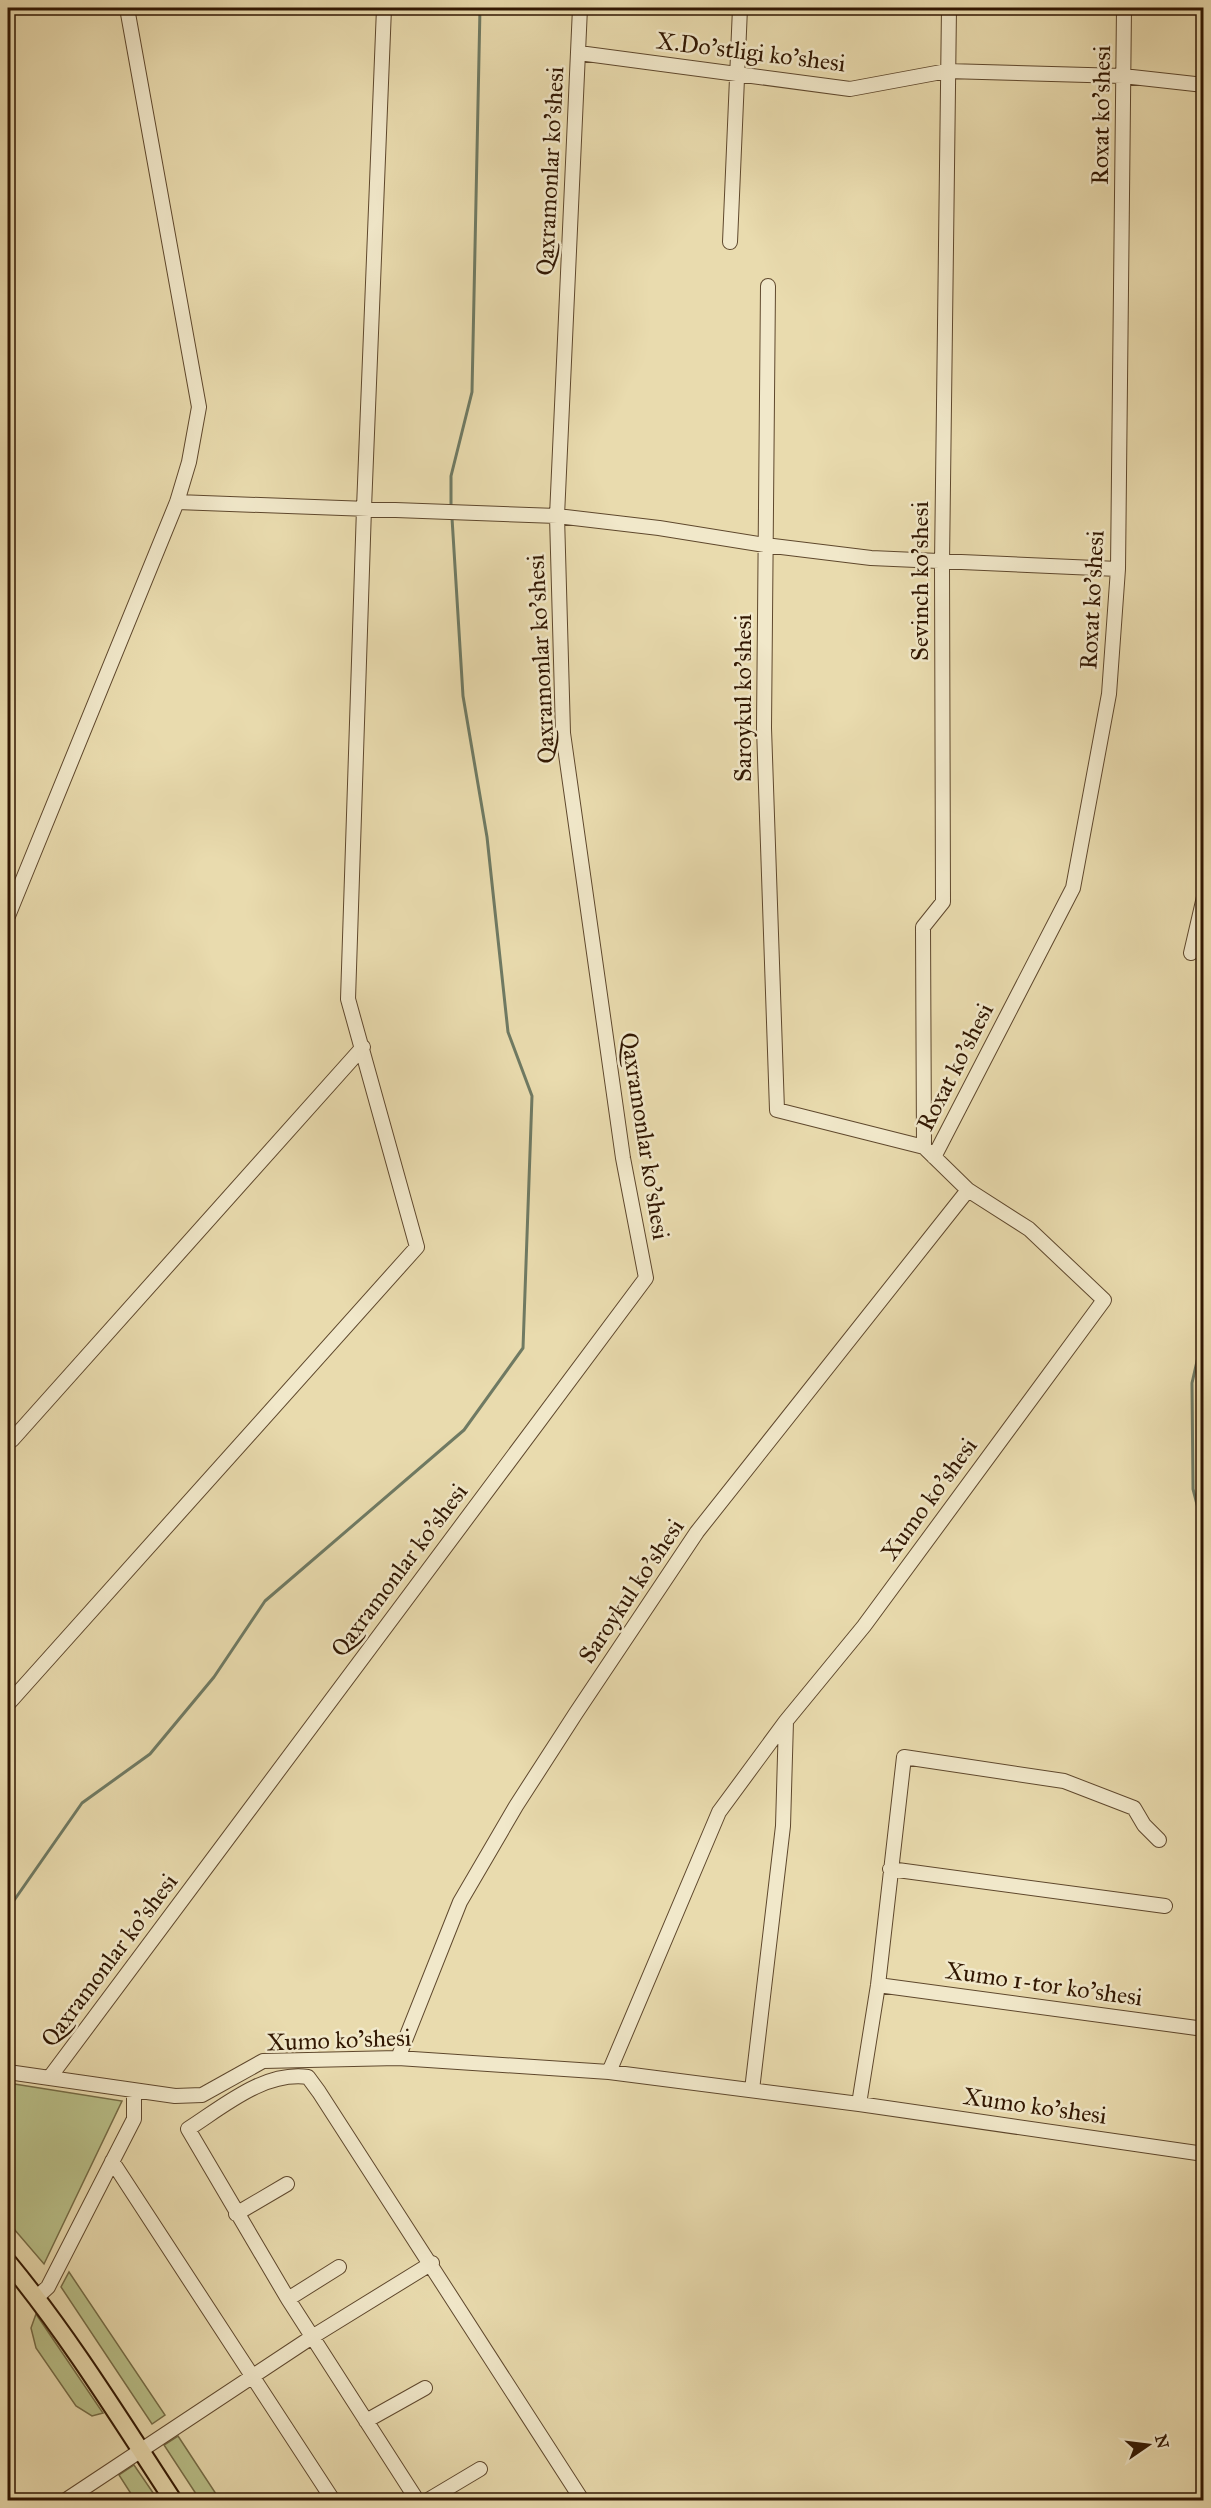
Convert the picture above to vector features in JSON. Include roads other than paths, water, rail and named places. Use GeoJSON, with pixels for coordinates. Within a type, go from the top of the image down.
{"type":"FeatureCollection","features":[{"type":"Feature","properties":{"kind":"main road"},"geometry":{"type":"LineString","coordinates":[[8,2262],[37,2297],[173,2500]]}},
{"type":"Feature","properties":{"kind":"street"},"geometry":{"type":"LineString","coordinates":[[8,916],[177,502],[189,462],[199,407],[127,8]]}},
{"type":"Feature","properties":{"kind":"street"},"geometry":{"type":"LineString","coordinates":[[8,1704],[417,1247],[348,999],[364,508],[384,8]]}},
{"type":"Feature","properties":{"kind":"street","name":"Qaxramonlar ko'shesi"},"geometry":{"type":"LineString","coordinates":[[50,2077],[645,1278],[623,1158],[563,733],[556,516],[580,8]]}},
{"type":"Feature","properties":{"kind":"street"},"geometry":{"type":"LineString","coordinates":[[730,242],[740,8]]}},
{"type":"Feature","properties":{"kind":"street","name":"Sevinch ko'shesi"},"geometry":{"type":"LineString","coordinates":[[929,1152],[922,927],[943,902],[942,563],[949,8]]}},
{"type":"Feature","properties":{"kind":"street","name":"Roxat ko'shesi"},"geometry":{"type":"LineString","coordinates":[[929,1152],[1073,888],[1109,693],[1118,569],[1124,8]]}},
{"type":"Feature","properties":{"kind":"street","name":"X.Do'stligi ko'shesi"},"geometry":{"type":"LineString","coordinates":[[579,53],[850,88],[947,71],[1123,76],[1203,85]]}},
{"type":"Feature","properties":{"kind":"street","name":"Saroykul ko'shesi"},"geometry":{"type":"LineString","coordinates":[[768,286],[764,728],[777,1110],[929,1152]]}},
{"type":"Feature","properties":{"kind":"street"},"geometry":{"type":"LineString","coordinates":[[177,502],[556,516],[872,558],[942,563],[1118,569]]}},
{"type":"Feature","properties":{"kind":"street"},"geometry":{"type":"LineString","coordinates":[[1191,953],[1203,897]]}},
{"type":"Feature","properties":{"kind":"street"},"geometry":{"type":"LineString","coordinates":[[12,1440],[363,1047]]}},
{"type":"Feature","properties":{"kind":"street"},"geometry":{"type":"LineString","coordinates":[[929,1152],[968,1190]]}},
{"type":"Feature","properties":{"kind":"street","name":"Saroykul ko'shesi"},"geometry":{"type":"LineString","coordinates":[[398,2058],[460,1902],[516,1806],[576,1713],[697,1532],[968,1190]]}},
{"type":"Feature","properties":{"kind":"street","name":"Xumo ko'shesi"},"geometry":{"type":"LineString","coordinates":[[609,2072],[719,1812],[786,1721],[864,1626],[1104,1300],[1029,1229],[968,1190]]}},
{"type":"Feature","properties":{"kind":"street"},"geometry":{"type":"LineString","coordinates":[[752,2090],[783,1826],[786,1721]]}},
{"type":"Feature","properties":{"kind":"street"},"geometry":{"type":"LineString","coordinates":[[859,2103],[878,1985],[904,1757],[1064,1781],[1134,1808],[1144,1825],[1159,1840]]}},
{"type":"Feature","properties":{"kind":"street"},"geometry":{"type":"LineString","coordinates":[[890,1869],[1164,1906]]}},
{"type":"Feature","properties":{"kind":"street","name":"Xumo 1-tor ko'shesi"},"geometry":{"type":"LineString","coordinates":[[878,1985],[1203,2029]]}},
{"type":"Feature","properties":{"kind":"street","name":"Xumo ko'shesi"},"geometry":{"type":"LineString","coordinates":[[8,2072],[175,2096],[202,2095],[263,2061],[398,2058],[609,2072],[859,2103],[1203,2154]]}},
{"type":"Feature","properties":{"kind":"street"},"geometry":{"type":"LineString","coordinates":[[417,2500],[288,2299],[188,2129],[267,2081],[291,2075],[308,2077],[432,2263],[582,2500]]}},
{"type":"Feature","properties":{"kind":"street"},"geometry":{"type":"LineString","coordinates":[[37,2297],[48,2287],[134,2119],[134,2091]]}},
{"type":"Feature","properties":{"kind":"street"},"geometry":{"type":"LineString","coordinates":[[112,2161],[333,2500]]}},
{"type":"Feature","properties":{"kind":"street"},"geometry":{"type":"LineString","coordinates":[[236,2214],[287,2184]]}},
{"type":"Feature","properties":{"kind":"street"},"geometry":{"type":"LineString","coordinates":[[66,2500],[312,2337],[432,2263]]}},
{"type":"Feature","properties":{"kind":"street"},"geometry":{"type":"LineString","coordinates":[[288,2299],[339,2267]]}},
{"type":"Feature","properties":{"kind":"street"},"geometry":{"type":"LineString","coordinates":[[366,2421],[425,2388]]}},
{"type":"Feature","properties":{"kind":"street"},"geometry":{"type":"LineString","coordinates":[[428,2500],[480,2469]]}},
{"type":"Feature","properties":{"kind":"waterway"},"geometry":{"type":"LineString","coordinates":[[451,505],[451,476],[472,392],[480,8]]}},
{"type":"Feature","properties":{"kind":"waterway"},"geometry":{"type":"LineString","coordinates":[[8,1909],[82,1803],[150,1754],[214,1677],[265,1601],[464,1430],[523,1348],[532,1096],[508,1032],[487,837],[463,696],[452,518]]}},
{"type":"Feature","properties":{"kind":"waterway"},"geometry":{"type":"LineString","coordinates":[[1204,1331],[1192,1383],[1193,1489],[1204,1531]]}}]}
